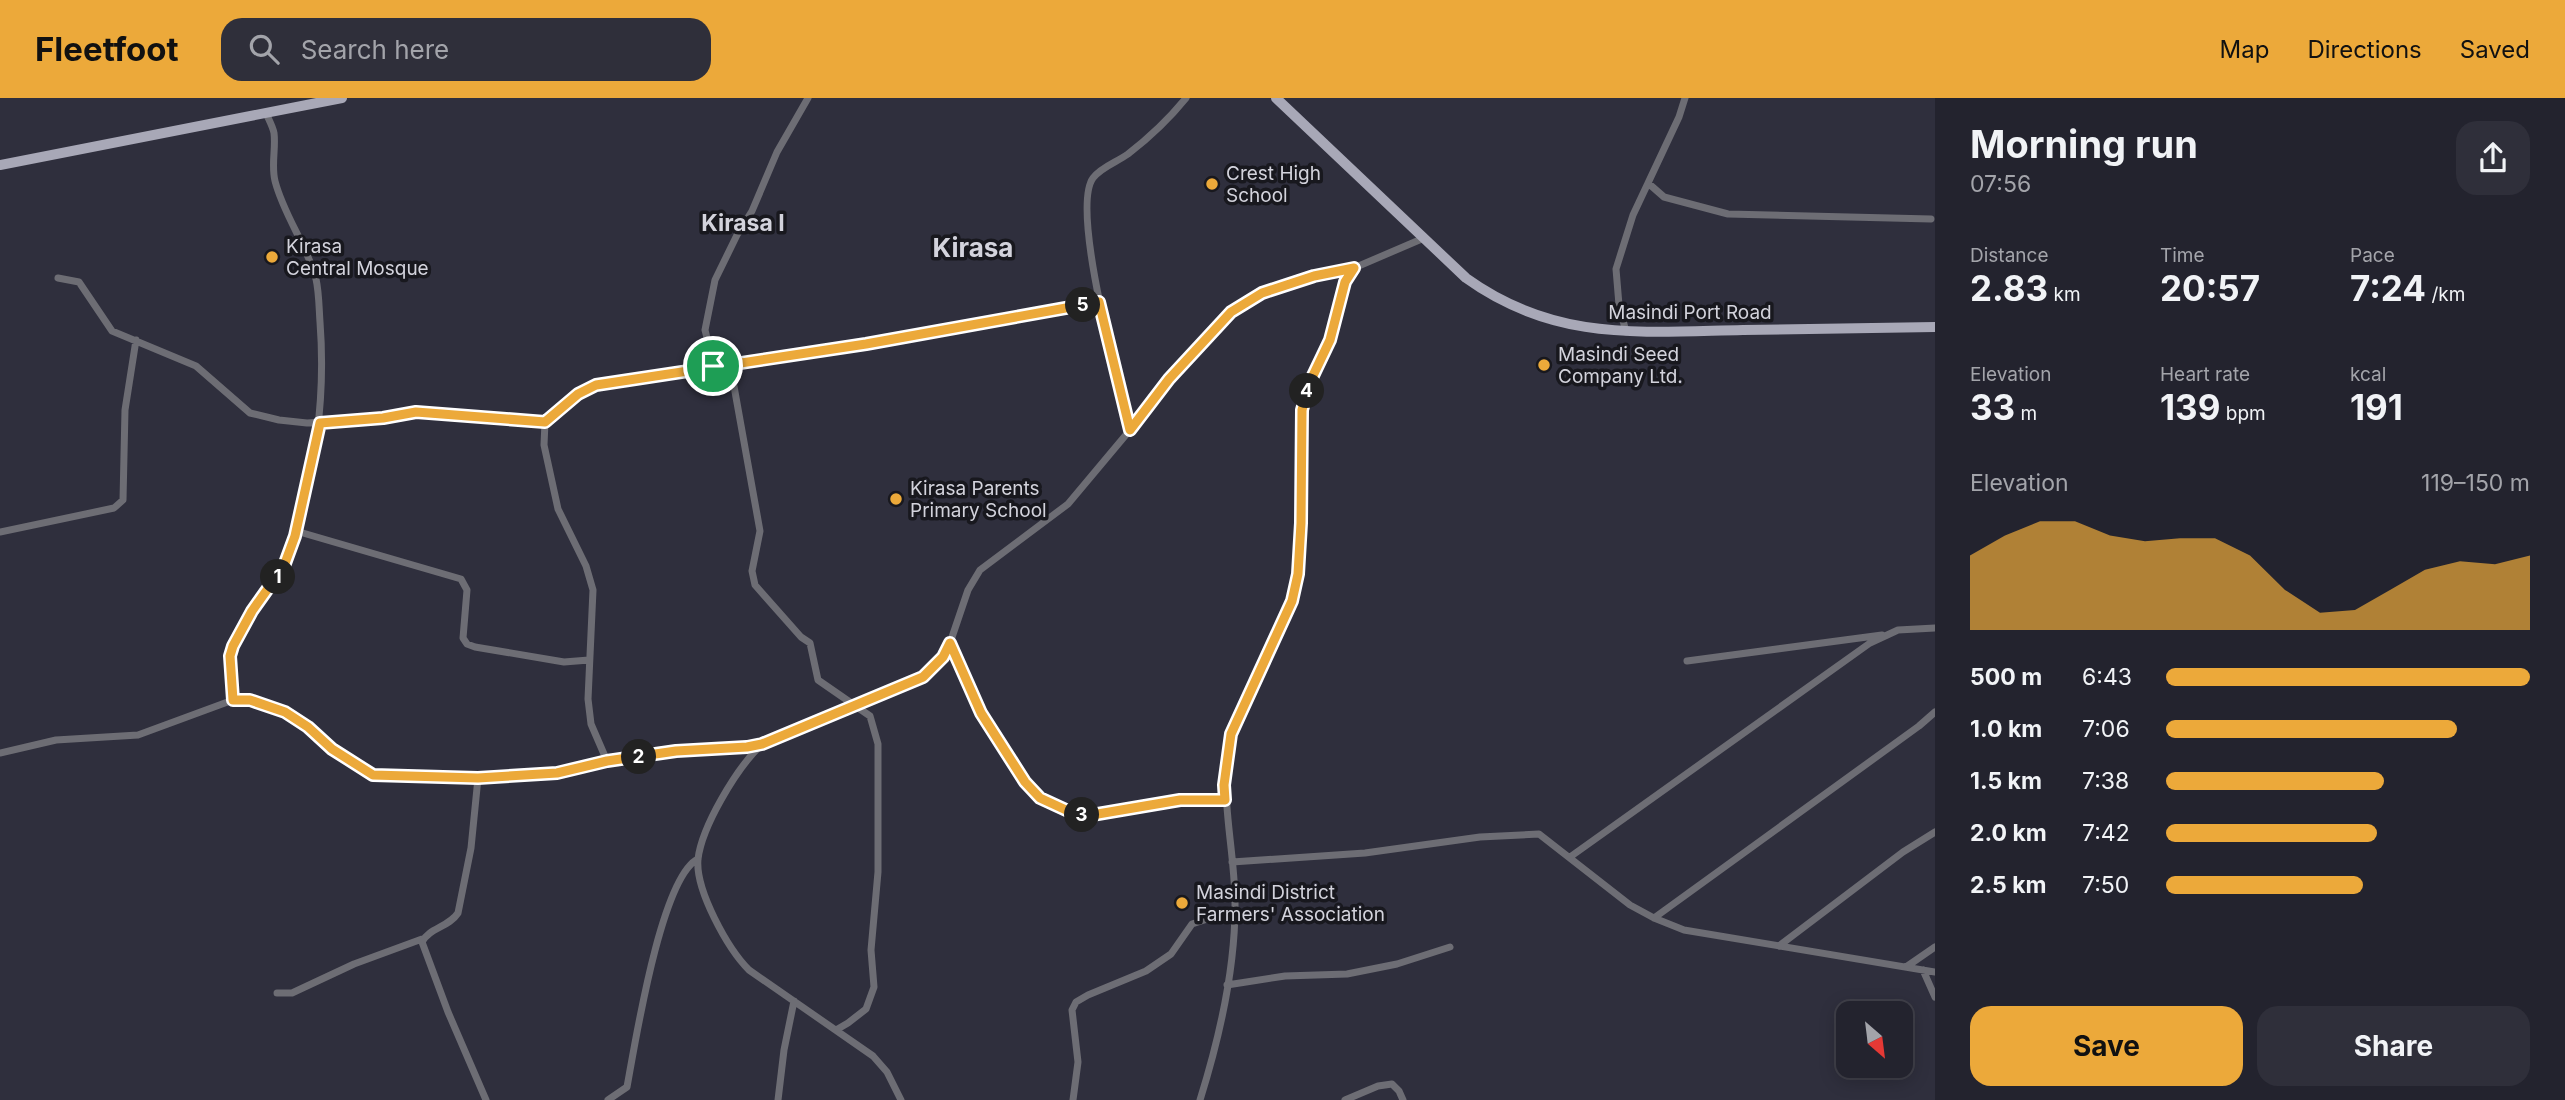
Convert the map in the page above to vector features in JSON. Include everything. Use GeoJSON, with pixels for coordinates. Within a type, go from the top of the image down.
{"type":"FeatureCollection","features":[{"type":"Feature","properties":{"kind":"main road"},"geometry":{"type":"LineString","coordinates":[[0,165],[342,98]]}},
{"type":"Feature","properties":{"kind":"main road","name":"Masindi Port Road"},"geometry":{"type":"LineString","coordinates":[[1276,98],[1466,278],[1484,291],[1538,317],[1572,326],[1626,332],[1935,327]]}},
{"type":"Feature","properties":{"kind":"street"},"geometry":{"type":"LineString","coordinates":[[713,366],[705,330],[715,280],[752,211],[777,152],[808,98]]}},
{"type":"Feature","properties":{"kind":"street"},"geometry":{"type":"LineString","coordinates":[[1130,430],[1092,268],[1086,196],[1092,179],[1150,136],[1171,117],[1186,98]]}},
{"type":"Feature","properties":{"kind":"street"},"geometry":{"type":"LineString","coordinates":[[1626,332],[1619,305],[1616,270],[1633,215],[1679,117],[1685,98]]}},
{"type":"Feature","properties":{"kind":"street"},"geometry":{"type":"LineString","coordinates":[[233,700],[230,656],[233,646],[262,595],[278,576],[296,531],[320,423],[321,339],[317,285],[275,181],[272,153],[274,132],[266,113]]}},
{"type":"Feature","properties":{"kind":"street"},"geometry":{"type":"LineString","coordinates":[[1648,183],[1664,197],[1728,214],[1931,219]]}},
{"type":"Feature","properties":{"kind":"street"},"geometry":{"type":"LineString","coordinates":[[0,753],[56,740],[138,735],[233,700],[250,700],[285,712],[308,727],[332,749],[373,775],[478,778],[557,773],[607,761],[676,751],[762,744],[923,677],[943,657],[968,590],[980,570],[1068,504],[1169,379],[1231,312],[1262,293],[1314,276],[1354,268],[1424,237]]}},
{"type":"Feature","properties":{"kind":"street"},"geometry":{"type":"LineString","coordinates":[[1200,1100],[1213,1059],[1227,985],[1235,910],[1224,785],[1231,734],[1292,601],[1298,574],[1301,523],[1302,410],[1309,384],[1330,340],[1345,282],[1354,268]]}},
{"type":"Feature","properties":{"kind":"street"},"geometry":{"type":"LineString","coordinates":[[58,278],[79,282],[112,331],[196,366],[250,413],[279,420],[320,423],[383,418],[416,412],[545,422],[578,394],[596,385],[866,344],[1099,302]]}},
{"type":"Feature","properties":{"kind":"street"},"geometry":{"type":"LineString","coordinates":[[0,532],[114,508],[123,500],[125,410],[136,340]]}},
{"type":"Feature","properties":{"kind":"street"},"geometry":{"type":"LineString","coordinates":[[730,364],[760,531],[752,571],[755,585],[800,636],[810,643],[818,680],[870,716],[878,744],[877,872],[871,950],[874,987],[866,1009],[836,1030]]}},
{"type":"Feature","properties":{"kind":"street"},"geometry":{"type":"LineString","coordinates":[[545,422],[544,445],[558,509],[586,566],[593,590],[588,699],[591,724],[607,761]]}},
{"type":"Feature","properties":{"kind":"street"},"geometry":{"type":"LineString","coordinates":[[296,531],[461,579],[467,590],[463,638],[467,644],[564,662],[589,660]]}},
{"type":"Feature","properties":{"kind":"street"},"geometry":{"type":"LineString","coordinates":[[1570,858],[1870,643],[1898,629],[1935,628]]}},
{"type":"Feature","properties":{"kind":"street"},"geometry":{"type":"LineString","coordinates":[[1687,661],[1886,634]]}},
{"type":"Feature","properties":{"kind":"street"},"geometry":{"type":"LineString","coordinates":[[950,643],[981,713],[1025,782],[1040,798],[1086,816],[1180,800],[1225,800]]}},
{"type":"Feature","properties":{"kind":"street"},"geometry":{"type":"LineString","coordinates":[[1654,918],[1935,712]]}},
{"type":"Feature","properties":{"kind":"street"},"geometry":{"type":"LineString","coordinates":[[762,744],[746,760],[733,779],[704,838],[698,859],[706,895],[732,949],[749,970],[873,1056],[887,1072],[901,1100]]}},
{"type":"Feature","properties":{"kind":"street"},"geometry":{"type":"LineString","coordinates":[[277,993],[292,993],[354,964],[422,939],[452,922],[460,907],[471,848],[478,778]]}},
{"type":"Feature","properties":{"kind":"street"},"geometry":{"type":"LineString","coordinates":[[1779,946],[1903,852],[1935,832]]}},
{"type":"Feature","properties":{"kind":"street"},"geometry":{"type":"LineString","coordinates":[[1232,862],[1385,851],[1435,842],[1531,833],[1543,836],[1630,905],[1684,930],[1935,972]]}},
{"type":"Feature","properties":{"kind":"street"},"geometry":{"type":"LineString","coordinates":[[608,1100],[627,1087],[633,1048],[656,950],[678,882],[690,864],[698,859]]}},
{"type":"Feature","properties":{"kind":"street"},"geometry":{"type":"LineString","coordinates":[[1073,1100],[1078,1062],[1073,1005],[1088,995],[1146,971],[1167,957],[1192,924],[1235,910]]}},
{"type":"Feature","properties":{"kind":"street"},"geometry":{"type":"LineString","coordinates":[[422,939],[443,999],[486,1100]]}},
{"type":"Feature","properties":{"kind":"street"},"geometry":{"type":"LineString","coordinates":[[1227,985],[1286,976],[1347,974],[1396,964],[1450,947]]}},
{"type":"Feature","properties":{"kind":"street"},"geometry":{"type":"LineString","coordinates":[[1906,967],[1935,947]]}},
{"type":"Feature","properties":{"kind":"street"},"geometry":{"type":"LineString","coordinates":[[1923,970],[1935,997]]}},
{"type":"Feature","properties":{"kind":"street"},"geometry":{"type":"LineString","coordinates":[[778,1100],[794,1001]]}},
{"type":"Feature","properties":{"kind":"street"},"geometry":{"type":"LineString","coordinates":[[1345,1100],[1378,1086],[1392,1084],[1403,1100]]}},
{"type":"Feature","properties":{"kind":"place","name":"Crest High School"},"geometry":{"type":"Point","coordinates":[1212,184]}},
{"type":"Feature","properties":{"kind":"place","name":"Kirasa Central Mosque"},"geometry":{"type":"Point","coordinates":[272,257]}},
{"type":"Feature","properties":{"kind":"place","name":"Masindi Seed Company Ltd."},"geometry":{"type":"Point","coordinates":[1544,365]}},
{"type":"Feature","properties":{"kind":"place","name":"Kirasa Parents Primary School"},"geometry":{"type":"Point","coordinates":[896,499]}},
{"type":"Feature","properties":{"kind":"place","name":"Masindi District Farmers' Association"},"geometry":{"type":"Point","coordinates":[1182,903]}},
{"type":"Feature","properties":{"kind":"district","name":"Kirasa I"},"geometry":{"type":"Point","coordinates":[743,223]}},
{"type":"Feature","properties":{"kind":"district","name":"Kirasa"},"geometry":{"type":"Point","coordinates":[973,248]}},
{"type":"Feature","properties":{"kind":"route"},"geometry":{"type":"LineString","coordinates":[[1354,268],[1345,282],[1330,340],[1309,384],[1302,410],[1303,485],[1298,574],[1292,601],[1231,734],[1224,785],[1225,800],[1180,800],[1086,816],[1040,798],[1025,782],[981,713],[950,643],[933,668],[910,684],[754,747],[676,751],[607,761],[557,773],[478,778],[373,775],[332,749],[308,727],[285,712],[250,700],[233,700],[230,656],[233,646],[240,629],[284,566],[295,536],[320,423],[383,418],[405,412],[545,422],[578,394],[596,385],[713,366],[866,344],[1099,302],[1130,430],[1169,379],[1231,312],[1262,293],[1314,276],[1354,268]]}}]}
